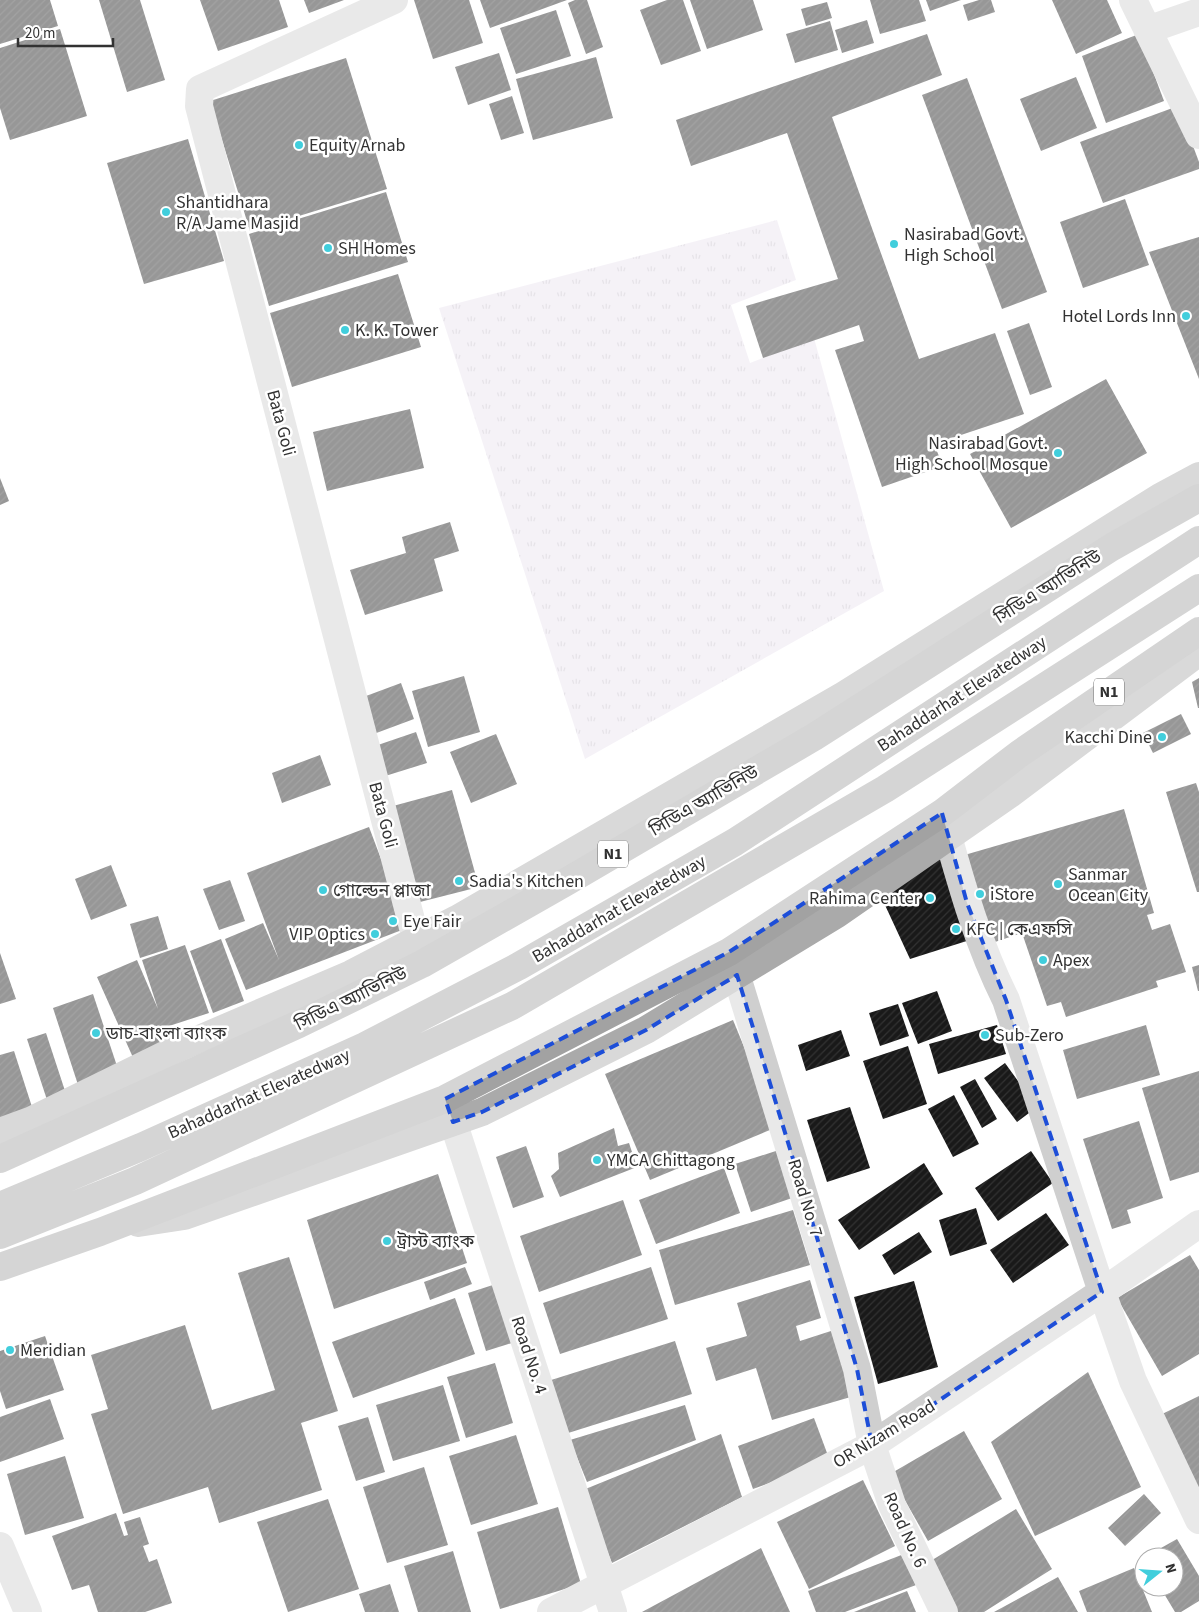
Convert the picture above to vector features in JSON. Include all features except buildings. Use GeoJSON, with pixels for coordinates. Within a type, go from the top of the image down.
{"type":"FeatureCollection","features":[{"type":"Feature","properties":{"kind":"highway","name":"সিডিএ অ্যাভিনিউ"},"geometry":{"type":"LineString","coordinates":[[0,1159],[299,1024],[422,964],[814,737],[1112,547],[1199,498]]}},
{"type":"Feature","properties":{"kind":"highway","name":"Bahaddarhat Elevatedway"},"geometry":{"type":"LineString","coordinates":[[0,1206],[141,1147],[365,1046],[519,966],[735,842],[1199,540]]}},
{"type":"Feature","properties":{"kind":"highway","name":"Bahaddarhat Elevatedway"},"geometry":{"type":"LineString","coordinates":[[0,1235],[135,1181],[512,1006],[885,789],[1199,588]]}},
{"type":"Feature","properties":{"kind":"highway","name":"N1"},"geometry":{"type":"LineString","coordinates":[[0,1267],[113,1227],[445,1099],[730,952],[942,813],[1019,754],[1199,631]]}},
{"type":"Feature","properties":{"kind":"main road"},"geometry":{"type":"LineString","coordinates":[[0,1132],[30,1121],[183,1046],[351,974],[457,919],[844,695],[1160,497],[1199,476]]}},
{"type":"Feature","properties":{"kind":"main road"},"geometry":{"type":"LineString","coordinates":[[113,1227],[184,1216],[482,1112],[646,1030],[836,914],[1010,794],[1199,652]]}},
{"type":"Feature","properties":{"kind":"street","name":"Bata Goli"},"geometry":{"type":"LineString","coordinates":[[394,0],[200,89],[198,106],[422,964]]}},
{"type":"Feature","properties":{"kind":"street"},"geometry":{"type":"LineString","coordinates":[[1133,0],[1199,135]]}},
{"type":"Feature","properties":{"kind":"street"},"geometry":{"type":"LineString","coordinates":[[1147,29],[1199,12]]}},
{"type":"Feature","properties":{"kind":"street"},"geometry":{"type":"LineString","coordinates":[[942,813],[967,903],[991,969],[1006,1000],[1133,1381],[1199,1520]]}},
{"type":"Feature","properties":{"kind":"street","name":"Road No. 7"},"geometry":{"type":"LineString","coordinates":[[730,952],[857,1369],[872,1445]]}},
{"type":"Feature","properties":{"kind":"street","name":"Road No. 4"},"geometry":{"type":"LineString","coordinates":[[445,1099],[613,1612]]}},
{"type":"Feature","properties":{"kind":"street","name":"OR Nizam Road"},"geometry":{"type":"LineString","coordinates":[[551,1612],[872,1445],[1102,1292],[1199,1224]]}},
{"type":"Feature","properties":{"kind":"street","name":"Road No. 6"},"geometry":{"type":"LineString","coordinates":[[872,1445],[892,1505],[944,1612]]}},
{"type":"Feature","properties":{"kind":"street"},"geometry":{"type":"LineString","coordinates":[[0,1546],[28,1612]]}},
{"type":"Feature","properties":{"kind":"highlighted area"},"geometry":{"type":"Polygon","coordinates":[[[942,813],[967,903],[1006,1000],[1102,1292],[872,1445],[857,1369],[737,975],[646,1030],[482,1112],[453,1122],[445,1099],[729,952],[942,813]]]}},
{"type":"Feature","properties":{"kind":"green space"},"geometry":{"type":"Polygon","coordinates":[[[777,220],[796,280],[731,305],[750,363],[814,338],[884,591],[585,759],[439,308],[777,220]]]}},
{"type":"Feature","properties":{"kind":"place","name":"Equity Arnab"},"geometry":{"type":"Point","coordinates":[299,145]}},
{"type":"Feature","properties":{"kind":"place","name":"Shantidhara R/A Jame Masjid"},"geometry":{"type":"Point","coordinates":[166,212]}},
{"type":"Feature","properties":{"kind":"place","name":"Nasirabad Govt. High School"},"geometry":{"type":"Point","coordinates":[894,244]}},
{"type":"Feature","properties":{"kind":"place","name":"SH Homes"},"geometry":{"type":"Point","coordinates":[328,248]}},
{"type":"Feature","properties":{"kind":"place","name":"Hotel Lords Inn"},"geometry":{"type":"Point","coordinates":[1186,316]}},
{"type":"Feature","properties":{"kind":"place","name":"K. K. Tower"},"geometry":{"type":"Point","coordinates":[345,330]}},
{"type":"Feature","properties":{"kind":"place","name":"Nasirabad Govt. High School Mosque"},"geometry":{"type":"Point","coordinates":[1058,453]}},
{"type":"Feature","properties":{"kind":"place","name":"Kacchi Dine"},"geometry":{"type":"Point","coordinates":[1162,737]}},
{"type":"Feature","properties":{"kind":"place","name":"Sadia's Kitchen"},"geometry":{"type":"Point","coordinates":[459,881]}},
{"type":"Feature","properties":{"kind":"place","name":"Sanmar Ocean City"},"geometry":{"type":"Point","coordinates":[1058,884]}},
{"type":"Feature","properties":{"kind":"place","name":"গোল্ডেন প্লাজা"},"geometry":{"type":"Point","coordinates":[323,890]}},
{"type":"Feature","properties":{"kind":"place","name":"iStore"},"geometry":{"type":"Point","coordinates":[980,894]}},
{"type":"Feature","properties":{"kind":"place","name":"Rahima Center"},"geometry":{"type":"Point","coordinates":[930,898]}},
{"type":"Feature","properties":{"kind":"place","name":"Eye Fair"},"geometry":{"type":"Point","coordinates":[393,921]}},
{"type":"Feature","properties":{"kind":"place","name":"KFC | কেএফসি"},"geometry":{"type":"Point","coordinates":[956,929]}},
{"type":"Feature","properties":{"kind":"place","name":"VIP Optics"},"geometry":{"type":"Point","coordinates":[375,934]}},
{"type":"Feature","properties":{"kind":"place","name":"Apex"},"geometry":{"type":"Point","coordinates":[1043,960]}},
{"type":"Feature","properties":{"kind":"place","name":"ডাচ-বাংলা ব্যাংক"},"geometry":{"type":"Point","coordinates":[96,1033]}},
{"type":"Feature","properties":{"kind":"place","name":"Sub-Zero"},"geometry":{"type":"Point","coordinates":[985,1035]}},
{"type":"Feature","properties":{"kind":"place","name":"YMCA Chittagong"},"geometry":{"type":"Point","coordinates":[597,1160]}},
{"type":"Feature","properties":{"kind":"place","name":"ট্রাস্ট ব্যাংক"},"geometry":{"type":"Point","coordinates":[387,1241]}},
{"type":"Feature","properties":{"kind":"place","name":"Meridian"},"geometry":{"type":"Point","coordinates":[10,1350]}}]}
